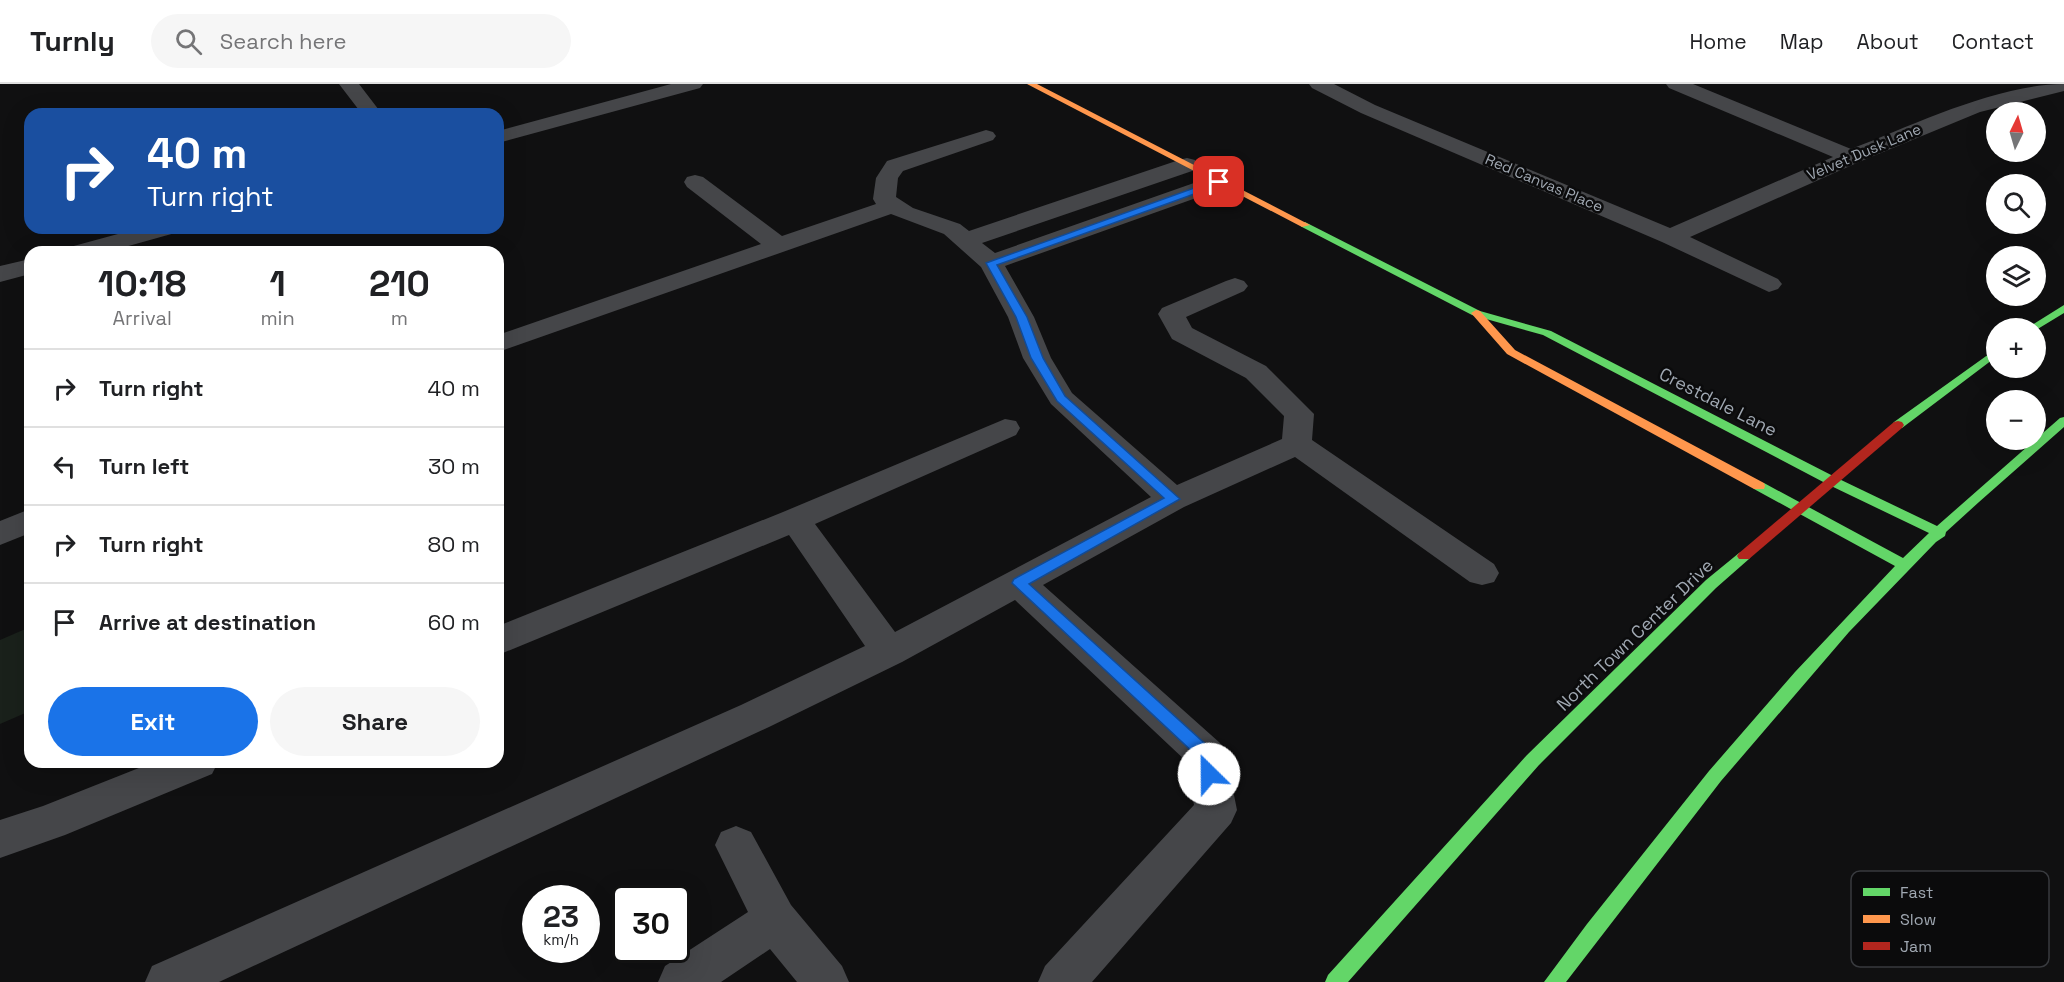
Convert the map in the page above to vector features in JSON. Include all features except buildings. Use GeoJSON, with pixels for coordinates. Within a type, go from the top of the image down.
{"type":"FeatureCollection","features":[{"type":"Feature","properties":{"kind":"main road","name":"Crestdale Lane"},"geometry":{"type":"LineString","coordinates":[[1031,84],[1476,313],[1546,333],[1832,481],[1940,532]]}},
{"type":"Feature","properties":{"kind":"main road"},"geometry":{"type":"LineString","coordinates":[[2046,319],[2064,308]]}},
{"type":"Feature","properties":{"kind":"main road","name":"Crestdale Lane"},"geometry":{"type":"LineString","coordinates":[[1476,313],[1511,352],[1905,565]]}},
{"type":"Feature","properties":{"kind":"main road","name":"North Town Center Drive"},"geometry":{"type":"LineString","coordinates":[[1335,982],[1533,760],[1711,584],[1905,419],[1986,359]]}},
{"type":"Feature","properties":{"kind":"main road"},"geometry":{"type":"LineString","coordinates":[[1554,982],[1652,851],[1723,764],[1867,602],[2014,463],[2064,421]]}},
{"type":"Feature","properties":{"kind":"street"},"geometry":{"type":"LineString","coordinates":[[349,84],[367,108]]}},
{"type":"Feature","properties":{"kind":"street"},"geometry":{"type":"LineString","coordinates":[[504,135],[693,84]]}},
{"type":"Feature","properties":{"kind":"street","name":"Red Canvas Place"},"geometry":{"type":"LineString","coordinates":[[1319,84],[1378,113],[1670,237],[1769,284]]}},
{"type":"Feature","properties":{"kind":"street"},"geometry":{"type":"LineString","coordinates":[[1676,84],[1851,157]]}},
{"type":"Feature","properties":{"kind":"street"},"geometry":{"type":"LineString","coordinates":[[1995,84],[2026,96]]}},
{"type":"Feature","properties":{"kind":"street","name":"Velvet Dusk Lane"},"geometry":{"type":"LineString","coordinates":[[1670,237],[1851,157],[1973,108],[2064,85]]}},
{"type":"Feature","properties":{"kind":"street"},"geometry":{"type":"LineString","coordinates":[[986,136],[896,166],[887,178],[884,199],[905,213],[952,229],[991,263],[1021,317],[1037,358],[1061,398],[1173,499]]}},
{"type":"Feature","properties":{"kind":"street"},"geometry":{"type":"LineString","coordinates":[[966,240],[1186,165]]}},
{"type":"Feature","properties":{"kind":"street"},"geometry":{"type":"LineString","coordinates":[[694,182],[779,246]]}},
{"type":"Feature","properties":{"kind":"street"},"geometry":{"type":"LineString","coordinates":[[991,263],[1219,182]]}},
{"type":"Feature","properties":{"kind":"street"},"geometry":{"type":"LineString","coordinates":[[504,334],[779,246],[894,206]]}},
{"type":"Feature","properties":{"kind":"street"},"geometry":{"type":"LineString","coordinates":[[102,246],[145,234]]}},
{"type":"Feature","properties":{"kind":"street"},"geometry":{"type":"LineString","coordinates":[[0,274],[24,268]]}},
{"type":"Feature","properties":{"kind":"street"},"geometry":{"type":"LineString","coordinates":[[1235,286],[1171,314],[1182,333],[1256,372],[1299,414],[1297,444]]}},
{"type":"Feature","properties":{"kind":"street"},"geometry":{"type":"LineString","coordinates":[[504,639],[795,520],[1005,428]]}},
{"type":"Feature","properties":{"kind":"street"},"geometry":{"type":"LineString","coordinates":[[168,982],[755,716],[889,652],[1173,499],[1297,444]]}},
{"type":"Feature","properties":{"kind":"street"},"geometry":{"type":"LineString","coordinates":[[1297,444],[1482,573]]}},
{"type":"Feature","properties":{"kind":"street"},"geometry":{"type":"LineString","coordinates":[[795,520],[889,652]]}},
{"type":"Feature","properties":{"kind":"street"},"geometry":{"type":"LineString","coordinates":[[0,534],[24,523]]}},
{"type":"Feature","properties":{"kind":"street"},"geometry":{"type":"LineString","coordinates":[[1019,583],[1206,755],[1216,810],[1061,982]]}},
{"type":"Feature","properties":{"kind":"street"},"geometry":{"type":"LineString","coordinates":[[0,839],[50,822],[183,768]]}},
{"type":"Feature","properties":{"kind":"street"},"geometry":{"type":"LineString","coordinates":[[736,845],[775,920],[826,982]]}},
{"type":"Feature","properties":{"kind":"street"},"geometry":{"type":"LineString","coordinates":[[681,982],[775,920]]}},
{"type":"Feature","properties":{"kind":"shaded area"},"geometry":{"type":"Polygon","coordinates":[[[24,630],[24,714],[0,724],[0,640],[24,630]]]}},
{"type":"Feature","properties":{"kind":"traffic: fast"},"geometry":{"type":"LineString","coordinates":[[1305,225],[1476,313],[1547,333],[1832,481],[1940,533]]}},
{"type":"Feature","properties":{"kind":"traffic: fast"},"geometry":{"type":"LineString","coordinates":[[2046,319],[2064,308]]}},
{"type":"Feature","properties":{"kind":"traffic: fast"},"geometry":{"type":"LineString","coordinates":[[1898,425],[1986,359]]}},
{"type":"Feature","properties":{"kind":"traffic: fast"},"geometry":{"type":"LineString","coordinates":[[1554,982],[1633,878],[1800,676],[1889,580],[1931,539],[2064,421]]}},
{"type":"Feature","properties":{"kind":"traffic: fast"},"geometry":{"type":"LineString","coordinates":[[1759,486],[1905,565]]}},
{"type":"Feature","properties":{"kind":"traffic: fast"},"geometry":{"type":"LineString","coordinates":[[1335,982],[1533,760],[1711,584],[1744,556]]}},
{"type":"Feature","properties":{"kind":"traffic: slow"},"geometry":{"type":"LineString","coordinates":[[1031,84],[1305,225]]}},
{"type":"Feature","properties":{"kind":"traffic: slow"},"geometry":{"type":"LineString","coordinates":[[1476,313],[1511,352],[1759,486]]}},
{"type":"Feature","properties":{"kind":"traffic: jam"},"geometry":{"type":"LineString","coordinates":[[1744,556],[1898,425]]}},
{"type":"Feature","properties":{"kind":"route"},"geometry":{"type":"LineString","coordinates":[[1209,774],[1206,755],[1019,583],[1173,499],[1061,398],[1037,358],[1021,317],[991,263],[1219,182]]}}]}
